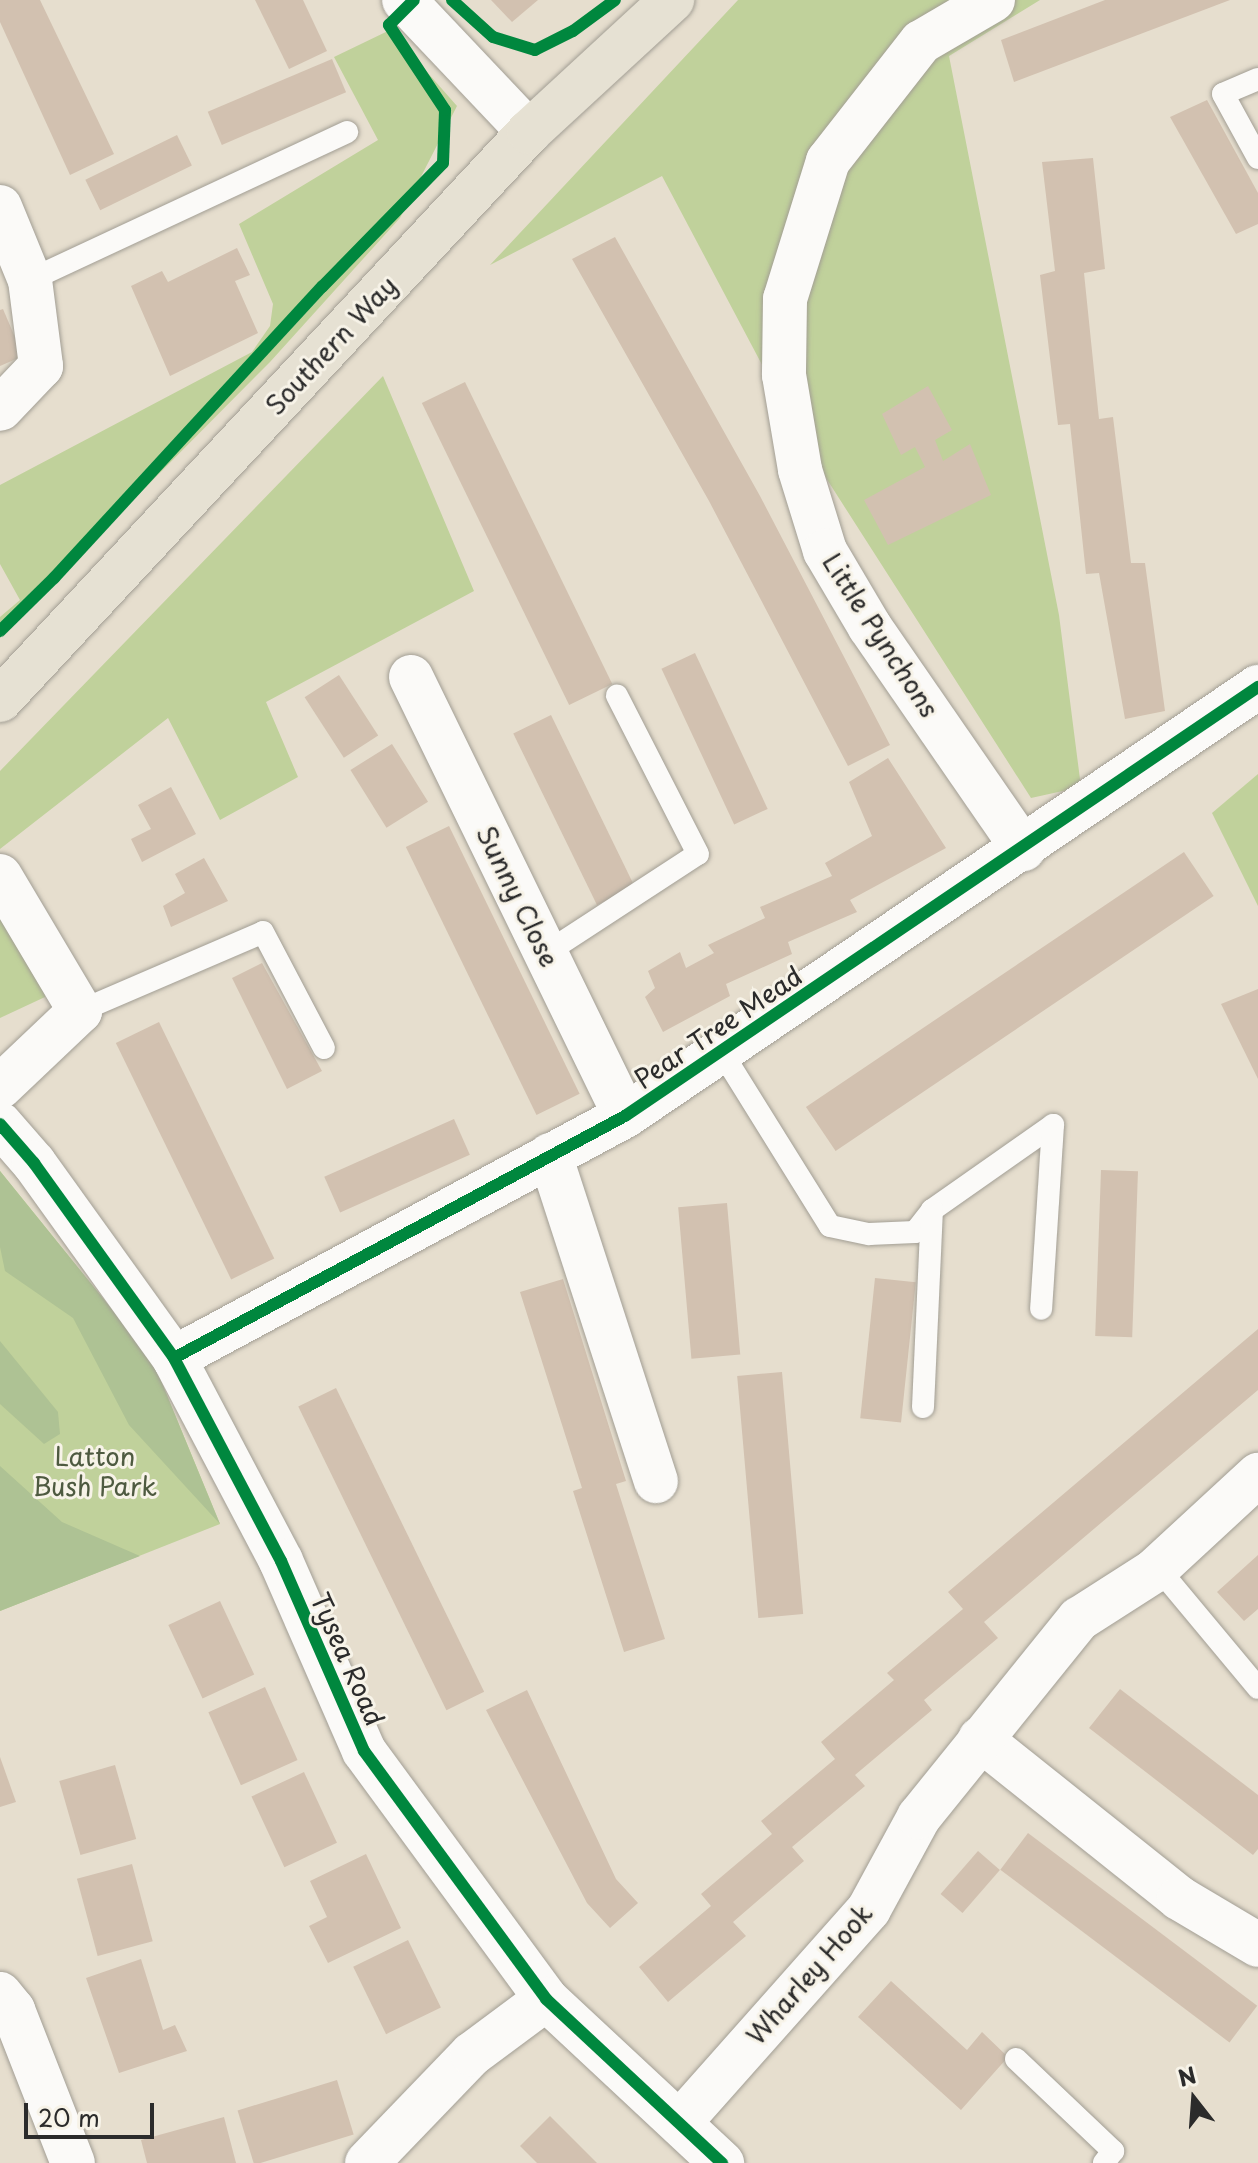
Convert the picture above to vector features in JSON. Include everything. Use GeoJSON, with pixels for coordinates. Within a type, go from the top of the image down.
{"type":"FeatureCollection","features":[{"type":"Feature","properties":{"kind":"main road","name":"Southern Way"},"geometry":{"type":"LineString","coordinates":[[0,700],[529,132],[672,0]]}},
{"type":"Feature","properties":{"kind":"street"},"geometry":{"type":"LineString","coordinates":[[404,0],[529,132]]}},
{"type":"Feature","properties":{"kind":"street","name":"Little Pynchons"},"geometry":{"type":"LineString","coordinates":[[993,0],[921,42],[828,161],[785,299],[784,375],[800,470],[825,551],[870,627],[1023,849]]}},
{"type":"Feature","properties":{"kind":"street"},"geometry":{"type":"LineString","coordinates":[[0,207],[30,280],[41,366],[0,409]]}},
{"type":"Feature","properties":{"kind":"street","name":"Sunny Close"},"geometry":{"type":"LineString","coordinates":[[411,677],[625,1116]]}},
{"type":"Feature","properties":{"kind":"street","name":"Pear Tree Mead"},"geometry":{"type":"LineString","coordinates":[[174,1358],[625,1116],[1258,687]]}},
{"type":"Feature","properties":{"kind":"street"},"geometry":{"type":"LineString","coordinates":[[0,876],[80,1011],[0,1087]]}},
{"type":"Feature","properties":{"kind":"street","name":"Tysea Road"},"geometry":{"type":"LineString","coordinates":[[0,1124],[34,1163],[174,1358],[281,1561],[364,1751],[546,1999],[681,2121],[722,2163]]}},
{"type":"Feature","properties":{"kind":"street"},"geometry":{"type":"LineString","coordinates":[[550,1155],[656,1481]]}},
{"type":"Feature","properties":{"kind":"street","name":"Wharley Hook"},"geometry":{"type":"LineString","coordinates":[[681,2121],[869,1909],[919,1817],[1079,1619],[1158,1568],[1258,1475]]}},
{"type":"Feature","properties":{"kind":"street"},"geometry":{"type":"LineString","coordinates":[[980,1739],[1179,1898],[1258,1945]]}},
{"type":"Feature","properties":{"kind":"street"},"geometry":{"type":"LineString","coordinates":[[0,1994],[13,2010],[73,2163]]}},
{"type":"Feature","properties":{"kind":"street"},"geometry":{"type":"LineString","coordinates":[[367,2163],[472,2054],[546,1999]]}},
{"type":"Feature","properties":{"kind":"lane"},"geometry":{"type":"LineString","coordinates":[[1258,79],[1223,94],[1258,158]]}},
{"type":"Feature","properties":{"kind":"lane"},"geometry":{"type":"LineString","coordinates":[[30,280],[347,132]]}},
{"type":"Feature","properties":{"kind":"lane"},"geometry":{"type":"LineString","coordinates":[[546,953],[698,854],[617,696]]}},
{"type":"Feature","properties":{"kind":"lane"},"geometry":{"type":"LineString","coordinates":[[80,1011],[263,932],[324,1048]]}},
{"type":"Feature","properties":{"kind":"lane"},"geometry":{"type":"LineString","coordinates":[[721,1051],[830,1226],[869,1234],[915,1232],[932,1210],[1053,1125],[1041,1309]]}},
{"type":"Feature","properties":{"kind":"lane"},"geometry":{"type":"LineString","coordinates":[[923,1407],[932,1210]]}},
{"type":"Feature","properties":{"kind":"lane"},"geometry":{"type":"LineString","coordinates":[[1158,1568],[1258,1688]]}},
{"type":"Feature","properties":{"kind":"lane"},"geometry":{"type":"LineString","coordinates":[[1016,2059],[1113,2151],[1104,2163]]}},
{"type":"Feature","properties":{"kind":"green space"},"geometry":{"type":"Polygon","coordinates":[[[738,0],[1040,0],[949,56],[1059,615],[1081,787],[1031,798],[803,442],[662,176],[490,265],[738,0]]]}},
{"type":"Feature","properties":{"kind":"green space"},"geometry":{"type":"Polygon","coordinates":[[[390,30],[457,106],[400,218],[270,362],[0,634],[0,617],[20,600],[0,564],[0,485],[252,352],[270,326],[273,304],[239,224],[378,140],[334,57],[390,30]]]}},
{"type":"Feature","properties":{"kind":"green space"},"geometry":{"type":"Polygon","coordinates":[[[383,376],[474,591],[266,702],[298,777],[220,820],[168,718],[0,849],[0,771],[383,376]]]}},
{"type":"Feature","properties":{"kind":"green space"},"geometry":{"type":"Polygon","coordinates":[[[1258,774],[1258,906],[1212,813],[1258,774]]]}},
{"type":"Feature","properties":{"kind":"green space"},"geometry":{"type":"Polygon","coordinates":[[[0,864],[46,972],[45,997],[0,1018],[0,864]]]}},
{"type":"Feature","properties":{"kind":"green space","name":"Latton Bush Park"},"geometry":{"type":"Polygon","coordinates":[[[0,1171],[152,1359],[220,1524],[0,1611],[0,1171]]]}},
{"type":"Feature","properties":{"kind":"green space"},"geometry":{"type":"Polygon","coordinates":[[[0,1171],[152,1359],[220,1524],[129,1425],[73,1318],[5,1271],[0,1247],[0,1171]]]}},
{"type":"Feature","properties":{"kind":"green space"},"geometry":{"type":"Polygon","coordinates":[[[0,1341],[58,1412],[60,1434],[44,1444],[0,1404],[0,1341]]]}},
{"type":"Feature","properties":{"kind":"green space"},"geometry":{"type":"Polygon","coordinates":[[[0,1466],[62,1522],[140,1556],[0,1611],[0,1466]]]}},
{"type":"Feature","properties":{"kind":"building"},"geometry":{"type":"Polygon","coordinates":[[[0,0],[40,0],[114,154],[70,175],[0,22],[0,0]]]}},
{"type":"Feature","properties":{"kind":"building"},"geometry":{"type":"Polygon","coordinates":[[[255,0],[303,0],[327,51],[289,69],[255,0]]]}},
{"type":"Feature","properties":{"kind":"building"},"geometry":{"type":"Polygon","coordinates":[[[491,0],[538,0],[512,22],[491,0]]]}},
{"type":"Feature","properties":{"kind":"building"},"geometry":{"type":"Polygon","coordinates":[[[1105,0],[1230,0],[1014,82],[1001,40],[1105,0]]]}},
{"type":"Feature","properties":{"kind":"building"},"geometry":{"type":"Polygon","coordinates":[[[332,59],[346,92],[222,145],[208,112],[332,59]]]}},
{"type":"Feature","properties":{"kind":"building"},"geometry":{"type":"Polygon","coordinates":[[[1207,100],[1258,193],[1258,224],[1236,234],[1170,117],[1207,100]]]}},
{"type":"Feature","properties":{"kind":"building"},"geometry":{"type":"Polygon","coordinates":[[[177,135],[192,166],[100,210],[85,180],[177,135]]]}},
{"type":"Feature","properties":{"kind":"building"},"geometry":{"type":"Polygon","coordinates":[[[1093,158],[1105,269],[1084,273],[1099,419],[1113,417],[1131,563],[1145,563],[1165,711],[1125,719],[1099,573],[1086,574],[1070,424],[1058,425],[1040,275],[1055,271],[1042,162],[1093,158]]]}},
{"type":"Feature","properties":{"kind":"building"},"geometry":{"type":"Polygon","coordinates":[[[615,237],[760,496],[890,745],[848,766],[709,501],[572,259],[615,237]]]}},
{"type":"Feature","properties":{"kind":"building"},"geometry":{"type":"Polygon","coordinates":[[[237,248],[250,275],[235,281],[258,333],[170,376],[131,286],[162,271],[168,282],[237,248]]]}},
{"type":"Feature","properties":{"kind":"building"},"geometry":{"type":"Polygon","coordinates":[[[3,309],[23,356],[0,366],[0,310],[3,309]]]}},
{"type":"Feature","properties":{"kind":"building"},"geometry":{"type":"Polygon","coordinates":[[[465,382],[612,684],[569,705],[422,403],[465,382]]]}},
{"type":"Feature","properties":{"kind":"building"},"geometry":{"type":"Polygon","coordinates":[[[928,386],[952,430],[935,440],[943,461],[970,444],[991,495],[888,545],[864,500],[925,467],[915,447],[901,455],[882,414],[928,386]]]}},
{"type":"Feature","properties":{"kind":"building"},"geometry":{"type":"Polygon","coordinates":[[[695,653],[768,809],[734,825],[661,669],[695,653]]]}},
{"type":"Feature","properties":{"kind":"building"},"geometry":{"type":"Polygon","coordinates":[[[339,675],[378,735],[344,758],[305,697],[339,675]]]}},
{"type":"Feature","properties":{"kind":"building"},"geometry":{"type":"Polygon","coordinates":[[[551,715],[635,887],[597,905],[513,733],[551,715]]]}},
{"type":"Feature","properties":{"kind":"building"},"geometry":{"type":"Polygon","coordinates":[[[392,744],[428,802],[386,828],[350,770],[392,744]]]}},
{"type":"Feature","properties":{"kind":"building"},"geometry":{"type":"Polygon","coordinates":[[[888,758],[946,848],[850,900],[857,912],[788,942],[792,954],[726,984],[730,996],[663,1032],[645,997],[655,988],[648,971],[680,952],[686,968],[714,953],[708,945],[765,918],[760,907],[832,876],[825,863],[872,836],[849,782],[888,758]]]}},
{"type":"Feature","properties":{"kind":"building"},"geometry":{"type":"Polygon","coordinates":[[[171,787],[196,834],[142,862],[131,839],[151,829],[138,805],[171,787]]]}},
{"type":"Feature","properties":{"kind":"building"},"geometry":{"type":"Polygon","coordinates":[[[449,826],[580,1094],[536,1115],[406,847],[449,826]]]}},
{"type":"Feature","properties":{"kind":"building"},"geometry":{"type":"Polygon","coordinates":[[[1184,852],[1214,896],[836,1151],[806,1107],[1184,852]]]}},
{"type":"Feature","properties":{"kind":"building"},"geometry":{"type":"Polygon","coordinates":[[[204,858],[228,901],[171,927],[163,906],[185,893],[175,874],[204,858]]]}},
{"type":"Feature","properties":{"kind":"building"},"geometry":{"type":"Polygon","coordinates":[[[262,963],[322,1071],[287,1089],[232,978],[262,963]]]}},
{"type":"Feature","properties":{"kind":"building"},"geometry":{"type":"Polygon","coordinates":[[[1258,989],[1258,1079],[1221,1004],[1258,989]]]}},
{"type":"Feature","properties":{"kind":"building"},"geometry":{"type":"Polygon","coordinates":[[[159,1022],[274,1258],[231,1279],[116,1043],[159,1022]]]}},
{"type":"Feature","properties":{"kind":"building"},"geometry":{"type":"Polygon","coordinates":[[[454,1119],[470,1155],[340,1212],[324,1177],[454,1119]]]}},
{"type":"Feature","properties":{"kind":"building"},"geometry":{"type":"Polygon","coordinates":[[[1101,1170],[1138,1171],[1132,1337],[1095,1336],[1101,1170]]]}},
{"type":"Feature","properties":{"kind":"building"},"geometry":{"type":"Polygon","coordinates":[[[727,1203],[740,1354],[691,1359],[678,1207],[727,1203]]]}},
{"type":"Feature","properties":{"kind":"building"},"geometry":{"type":"Polygon","coordinates":[[[875,1278],[916,1282],[901,1423],[860,1418],[875,1278]]]}},
{"type":"Feature","properties":{"kind":"building"},"geometry":{"type":"Polygon","coordinates":[[[563,1279],[626,1481],[616,1484],[665,1639],[624,1652],[573,1491],[582,1488],[520,1292],[563,1279]]]}},
{"type":"Feature","properties":{"kind":"building"},"geometry":{"type":"Polygon","coordinates":[[[1258,1329],[1258,1390],[984,1622],[998,1638],[924,1700],[932,1710],[855,1775],[865,1786],[792,1847],[804,1861],[733,1922],[746,1936],[668,2002],[639,1967],[711,1906],[701,1894],[772,1834],[761,1821],[835,1759],[821,1742],[894,1680],[887,1673],[963,1609],[948,1592],[1258,1329]]]}},
{"type":"Feature","properties":{"kind":"building"},"geometry":{"type":"Polygon","coordinates":[[[782,1372],[803,1614],[758,1618],[737,1376],[782,1372]]]}},
{"type":"Feature","properties":{"kind":"building"},"geometry":{"type":"Polygon","coordinates":[[[336,1388],[484,1692],[446,1710],[298,1406],[336,1388]]]}},
{"type":"Feature","properties":{"kind":"building"},"geometry":{"type":"Polygon","coordinates":[[[1258,1555],[1258,1609],[1244,1621],[1217,1592],[1258,1555]]]}},
{"type":"Feature","properties":{"kind":"building"},"geometry":{"type":"Polygon","coordinates":[[[220,1601],[254,1674],[203,1699],[168,1625],[220,1601]]]}},
{"type":"Feature","properties":{"kind":"building"},"geometry":{"type":"Polygon","coordinates":[[[265,1687],[298,1760],[241,1785],[208,1712],[265,1687]]]}},
{"type":"Feature","properties":{"kind":"building"},"geometry":{"type":"Polygon","coordinates":[[[1120,1689],[1258,1795],[1258,1849],[1253,1855],[1089,1728],[1120,1689]]]}},
{"type":"Feature","properties":{"kind":"building"},"geometry":{"type":"Polygon","coordinates":[[[527,1690],[616,1879],[638,1903],[610,1928],[587,1903],[486,1710],[527,1690]]]}},
{"type":"Feature","properties":{"kind":"building"},"geometry":{"type":"Polygon","coordinates":[[[0,1757],[16,1802],[0,1807],[0,1757]]]}},
{"type":"Feature","properties":{"kind":"building"},"geometry":{"type":"Polygon","coordinates":[[[115,1765],[136,1839],[80,1855],[59,1781],[115,1765]]]}},
{"type":"Feature","properties":{"kind":"building"},"geometry":{"type":"Polygon","coordinates":[[[304,1772],[337,1843],[284,1867],[251,1797],[304,1772]]]}},
{"type":"Feature","properties":{"kind":"building"},"geometry":{"type":"Polygon","coordinates":[[[1028,1833],[1257,2006],[1230,2042],[1000,1870],[1028,1833]]]}},
{"type":"Feature","properties":{"kind":"building"},"geometry":{"type":"Polygon","coordinates":[[[978,1851],[1000,1870],[962,1913],[941,1894],[978,1851]]]}},
{"type":"Feature","properties":{"kind":"building"},"geometry":{"type":"Polygon","coordinates":[[[366,1854],[401,1928],[328,1963],[309,1926],[327,1917],[310,1881],[366,1854]]]}},
{"type":"Feature","properties":{"kind":"building"},"geometry":{"type":"Polygon","coordinates":[[[132,1864],[153,1941],[98,1956],[77,1879],[132,1864]]]}},
{"type":"Feature","properties":{"kind":"building"},"geometry":{"type":"Polygon","coordinates":[[[408,1940],[441,2007],[386,2034],[353,1967],[408,1940]]]}},
{"type":"Feature","properties":{"kind":"building"},"geometry":{"type":"Polygon","coordinates":[[[141,1959],[163,2030],[175,2025],[187,2051],[119,2073],[86,1978],[141,1959]]]}},
{"type":"Feature","properties":{"kind":"building"},"geometry":{"type":"Polygon","coordinates":[[[891,1981],[967,2050],[982,2032],[1008,2057],[961,2110],[858,2017],[891,1981]]]}},
{"type":"Feature","properties":{"kind":"building"},"geometry":{"type":"Polygon","coordinates":[[[337,2080],[354,2135],[254,2163],[238,2110],[337,2080]]]}},
{"type":"Feature","properties":{"kind":"building"},"geometry":{"type":"Polygon","coordinates":[[[550,2116],[597,2163],[537,2163],[520,2146],[550,2116]]]}},
{"type":"Feature","properties":{"kind":"building"},"geometry":{"type":"Polygon","coordinates":[[[224,2117],[236,2163],[147,2163],[141,2140],[224,2117]]]}},
{"type":"Feature","properties":{"kind":"cycle path"},"geometry":{"type":"LineString","coordinates":[[0,631],[54,578],[322,287],[443,163],[445,110],[389,25],[414,0]]}},
{"type":"Feature","properties":{"kind":"cycle path"},"geometry":{"type":"LineString","coordinates":[[452,0],[493,37],[535,50],[573,31],[615,0]]}},
{"type":"Feature","properties":{"kind":"cycle path"},"geometry":{"type":"LineString","coordinates":[[174,1358],[625,1116],[1258,687]]}},
{"type":"Feature","properties":{"kind":"cycle path"},"geometry":{"type":"LineString","coordinates":[[0,1124],[34,1163],[174,1358],[281,1561],[364,1751],[546,1999],[722,2163]]}}]}
